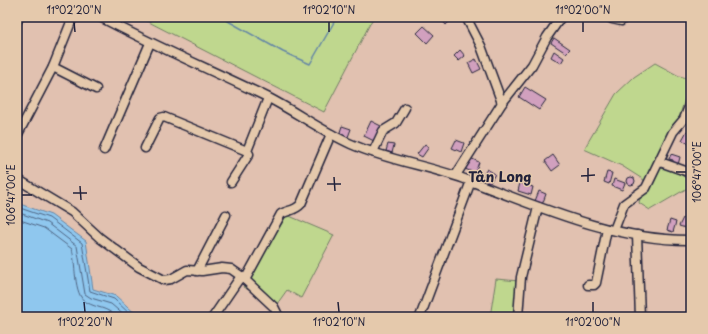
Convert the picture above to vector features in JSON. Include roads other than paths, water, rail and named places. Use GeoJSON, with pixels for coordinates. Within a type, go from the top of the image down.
{"type":"FeatureCollection","features":[{"type":"Feature","properties":{"kind":"street"},"geometry":{"type":"LineString","coordinates":[[17,21],[19,17]]}},
{"type":"Feature","properties":{"kind":"street"},"geometry":{"type":"LineString","coordinates":[[17,136],[53,68],[73,17]]}},
{"type":"Feature","properties":{"kind":"street"},"geometry":{"type":"LineString","coordinates":[[100,17],[150,43],[268,98],[331,134],[373,152],[456,175],[538,207],[610,229],[667,240],[691,240]]}},
{"type":"Feature","properties":{"kind":"street"},"geometry":{"type":"LineString","coordinates":[[466,17],[481,46],[502,103]]}},
{"type":"Feature","properties":{"kind":"street"},"geometry":{"type":"LineString","coordinates":[[456,175],[502,103],[532,65],[547,37],[561,17]]}},
{"type":"Feature","properties":{"kind":"street"},"geometry":{"type":"LineString","coordinates":[[609,17],[621,21]]}},
{"type":"Feature","properties":{"kind":"street"},"geometry":{"type":"LineString","coordinates":[[104,150],[150,43]]}},
{"type":"Feature","properties":{"kind":"street"},"geometry":{"type":"LineString","coordinates":[[53,68],[96,89]]}},
{"type":"Feature","properties":{"kind":"street"},"geometry":{"type":"LineString","coordinates":[[231,182],[249,154],[247,151],[268,98]]}},
{"type":"Feature","properties":{"kind":"street"},"geometry":{"type":"LineString","coordinates":[[588,285],[594,285],[596,283],[610,229],[624,204],[646,188],[674,132],[684,119],[691,102]]}},
{"type":"Feature","properties":{"kind":"street"},"geometry":{"type":"LineString","coordinates":[[373,152],[383,132],[396,123],[405,108]]}},
{"type":"Feature","properties":{"kind":"street"},"geometry":{"type":"LineString","coordinates":[[145,148],[160,118],[164,117],[247,151]]}},
{"type":"Feature","properties":{"kind":"street"},"geometry":{"type":"LineString","coordinates":[[213,317],[243,278],[281,214],[286,211],[294,210],[301,204],[331,134]]}},
{"type":"Feature","properties":{"kind":"street"},"geometry":{"type":"LineString","coordinates":[[660,162],[691,173]]}},
{"type":"Feature","properties":{"kind":"street"},"geometry":{"type":"LineString","coordinates":[[17,179],[72,212],[114,250],[139,267],[158,277],[168,280],[182,271],[227,268],[243,278],[274,307],[279,317]]}},
{"type":"Feature","properties":{"kind":"street"},"geometry":{"type":"LineString","coordinates":[[420,317],[471,181]]}},
{"type":"Feature","properties":{"kind":"street"},"geometry":{"type":"LineString","coordinates":[[518,317],[521,277],[538,207]]}},
{"type":"Feature","properties":{"kind":"street"},"geometry":{"type":"LineString","coordinates":[[197,271],[226,215]]}},
{"type":"Feature","properties":{"kind":"street"},"geometry":{"type":"LineString","coordinates":[[637,235],[640,317]]}},
{"type":"Feature","properties":{"kind":"water"},"geometry":{"type":"Polygon","coordinates":[[[17,203],[51,215],[86,241],[93,289],[116,296],[139,317],[17,317],[17,203]]]}},
{"type":"Feature","properties":{"kind":"waterway"},"geometry":{"type":"LineString","coordinates":[[221,17],[283,52],[310,64],[337,17]]}},
{"type":"Feature","properties":{"kind":"district","name":"Tân Long"},"geometry":{"type":"Point","coordinates":[500,176]}}]}
